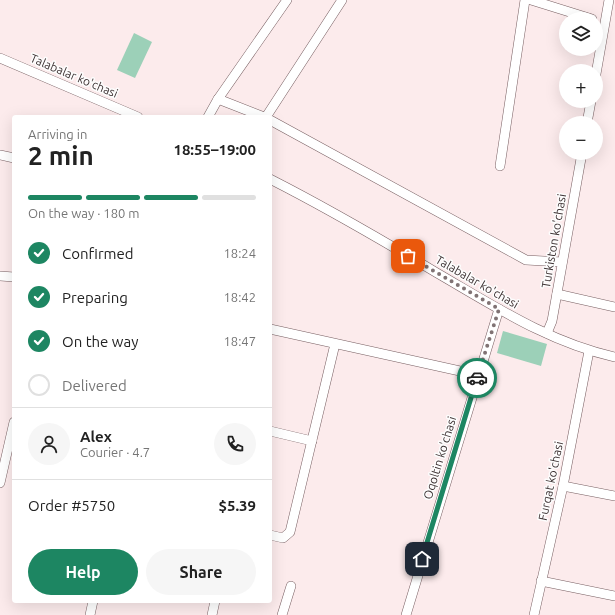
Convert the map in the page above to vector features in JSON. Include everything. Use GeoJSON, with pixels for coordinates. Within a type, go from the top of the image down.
{"type":"FeatureCollection","features":[{"type":"Feature","properties":{"kind":"street"},"geometry":{"type":"LineString","coordinates":[[209,115],[218,99],[287,0]]}},
{"type":"Feature","properties":{"kind":"street"},"geometry":{"type":"LineString","coordinates":[[266,115],[342,0]]}},
{"type":"Feature","properties":{"kind":"street"},"geometry":{"type":"LineString","coordinates":[[500,166],[525,0]]}},
{"type":"Feature","properties":{"kind":"street"},"geometry":{"type":"LineString","coordinates":[[531,0],[570,12]]}},
{"type":"Feature","properties":{"kind":"street"},"geometry":{"type":"LineString","coordinates":[[603,16],[609,0]]}},
{"type":"Feature","properties":{"kind":"street","name":"Talabalar ko'chasi"},"geometry":{"type":"LineString","coordinates":[[0,58],[133,115]]}},
{"type":"Feature","properties":{"kind":"street"},"geometry":{"type":"LineString","coordinates":[[218,99],[260,115]]}},
{"type":"Feature","properties":{"kind":"street"},"geometry":{"type":"LineString","coordinates":[[272,121],[526,260],[562,262]]}},
{"type":"Feature","properties":{"kind":"street"},"geometry":{"type":"LineString","coordinates":[[0,155],[12,158]]}},
{"type":"Feature","properties":{"kind":"street","name":"Turkiston ko'chasi"},"geometry":{"type":"LineString","coordinates":[[547,333],[552,321],[581,160]]}},
{"type":"Feature","properties":{"kind":"street","name":"Talabalar ko'chasi"},"geometry":{"type":"LineString","coordinates":[[272,180],[499,309],[572,346],[615,357]]}},
{"type":"Feature","properties":{"kind":"street"},"geometry":{"type":"LineString","coordinates":[[0,276],[12,277]]}},
{"type":"Feature","properties":{"kind":"street"},"geometry":{"type":"LineString","coordinates":[[556,294],[615,307]]}},
{"type":"Feature","properties":{"kind":"street","name":"Oqoltin ko'chasi"},"geometry":{"type":"LineString","coordinates":[[406,615],[499,309]]}},
{"type":"Feature","properties":{"kind":"street"},"geometry":{"type":"LineString","coordinates":[[272,329],[478,375]]}},
{"type":"Feature","properties":{"kind":"street"},"geometry":{"type":"LineString","coordinates":[[272,535],[283,538],[290,532],[335,344]]}},
{"type":"Feature","properties":{"kind":"street","name":"Furqat ko'chasi"},"geometry":{"type":"LineString","coordinates":[[534,615],[563,486],[588,351]]}},
{"type":"Feature","properties":{"kind":"street"},"geometry":{"type":"LineString","coordinates":[[1,478],[12,431]]}},
{"type":"Feature","properties":{"kind":"street"},"geometry":{"type":"LineString","coordinates":[[272,431],[312,441]]}},
{"type":"Feature","properties":{"kind":"street"},"geometry":{"type":"LineString","coordinates":[[563,486],[615,496]]}},
{"type":"Feature","properties":{"kind":"street"},"geometry":{"type":"LineString","coordinates":[[541,581],[615,596]]}},
{"type":"Feature","properties":{"kind":"street"},"geometry":{"type":"LineString","coordinates":[[282,615],[291,586]]}},
{"type":"Feature","properties":{"kind":"street"},"geometry":{"type":"LineString","coordinates":[[90,615],[93,603]]}},
{"type":"Feature","properties":{"kind":"street"},"geometry":{"type":"LineString","coordinates":[[212,615],[215,603]]}},
{"type":"Feature","properties":{"kind":"green space"},"geometry":{"type":"Polygon","coordinates":[[[134,33],[152,42],[135,78],[117,70],[134,33]]]}},
{"type":"Feature","properties":{"kind":"green space"},"geometry":{"type":"Polygon","coordinates":[[[503,331],[547,344],[541,366],[497,353],[503,331]]]}},
{"type":"Feature","properties":{"kind":"way so far"},"geometry":{"type":"LineString","coordinates":[[408,256],[499,309],[477,378]]}},
{"type":"Feature","properties":{"kind":"route"},"geometry":{"type":"LineString","coordinates":[[422,559],[477,378]]}}]}
